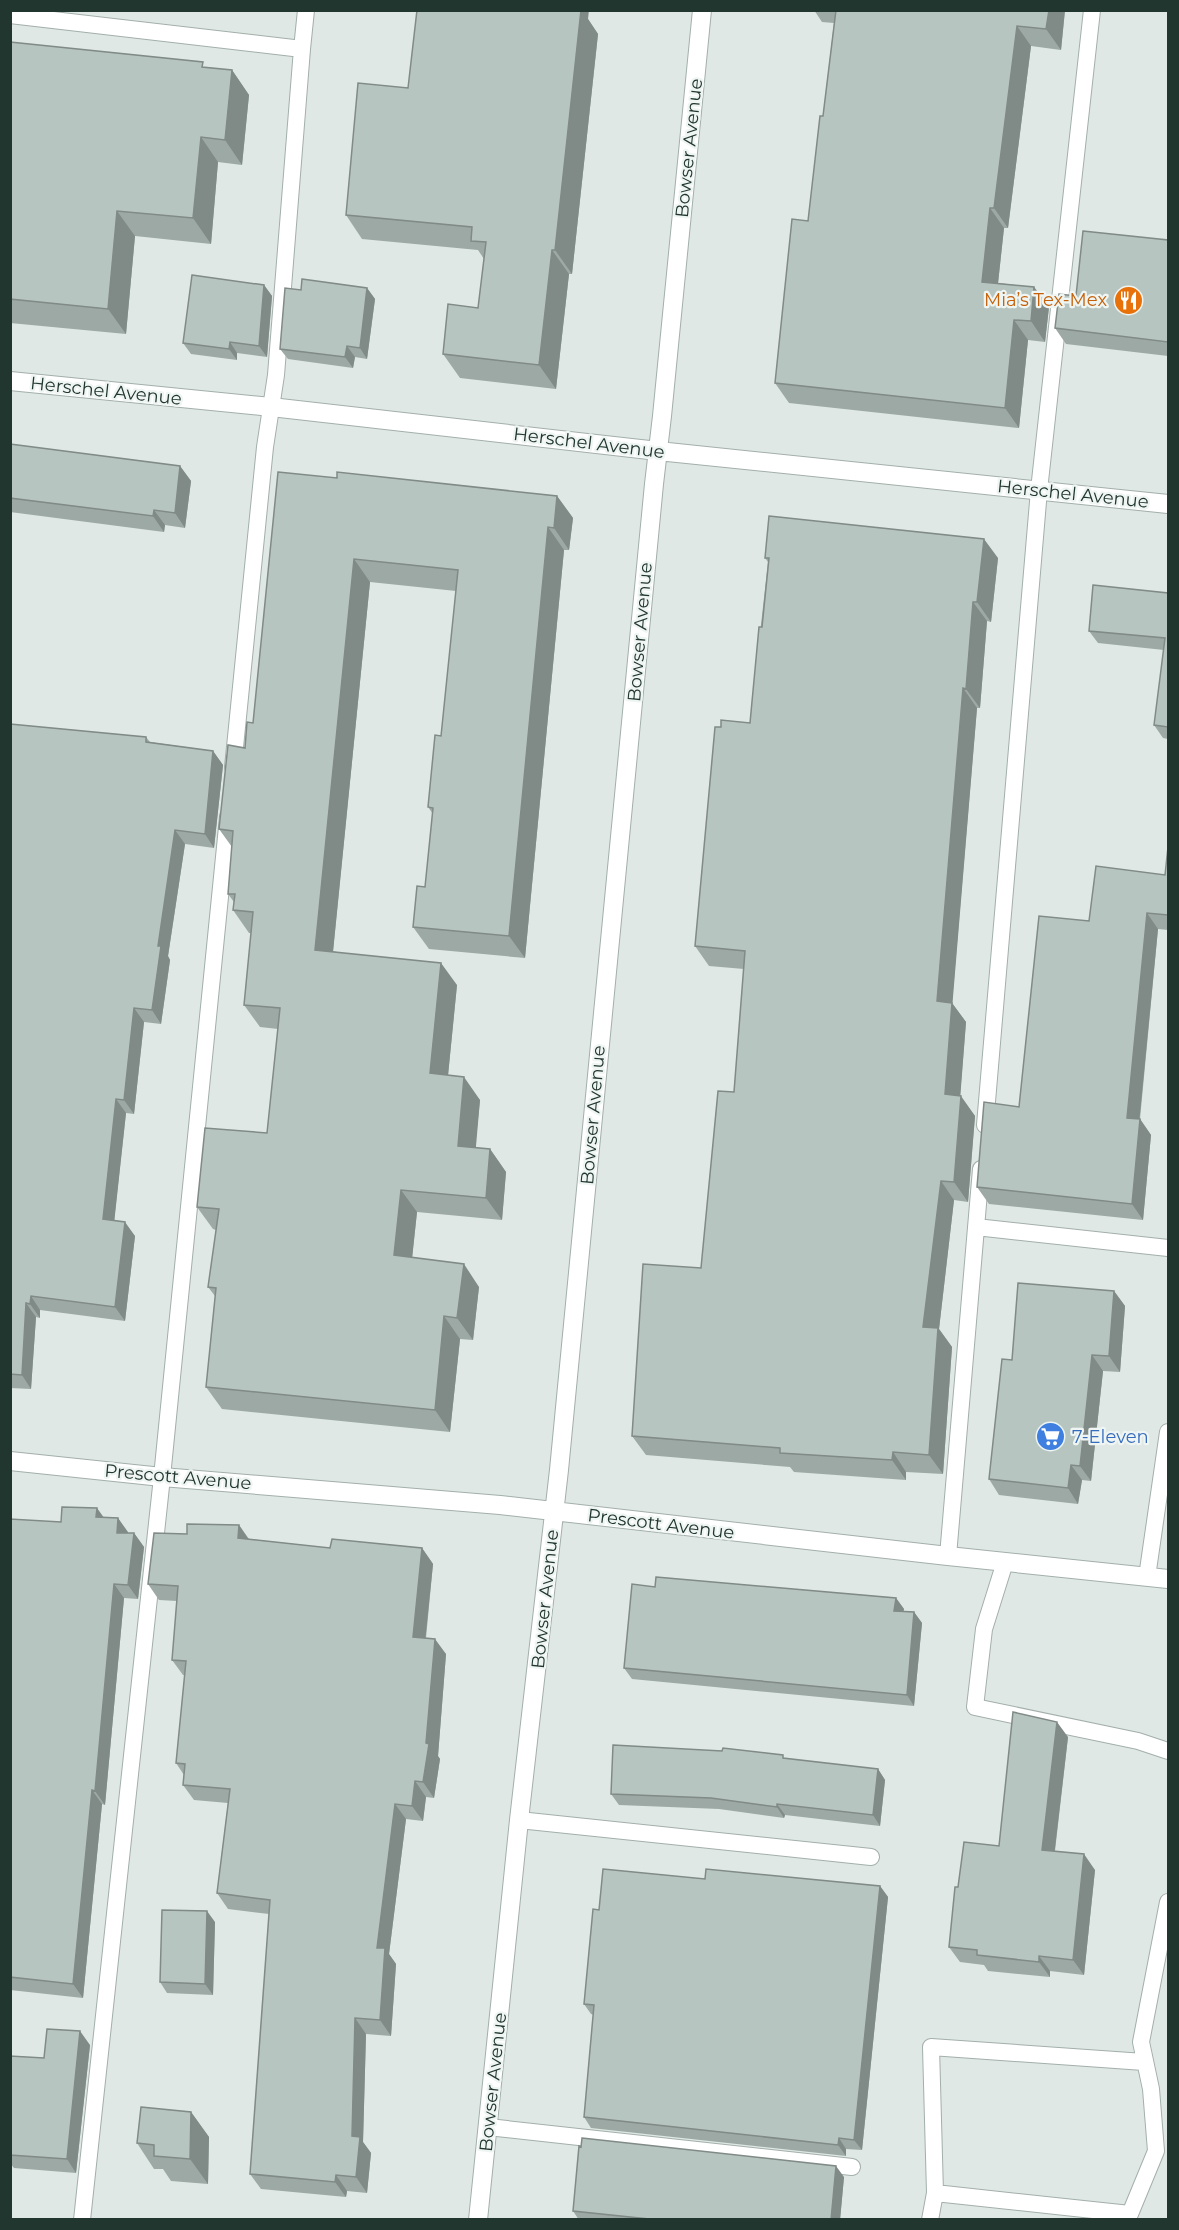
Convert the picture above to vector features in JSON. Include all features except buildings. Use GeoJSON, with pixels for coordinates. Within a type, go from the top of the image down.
{"type":"FeatureCollection","features":[{"type":"Feature","properties":{"kind":"street","name":"Bowser Avenue"},"geometry":{"type":"LineString","coordinates":[[478,2220],[519,1820],[555,1511],[702,10]]}},
{"type":"Feature","properties":{"kind":"street","name":"Herschel Avenue"},"geometry":{"type":"LineString","coordinates":[[10,381],[271,406],[658,451],[1168,504]]}},
{"type":"Feature","properties":{"kind":"street","name":"Prescott Avenue"},"geometry":{"type":"LineString","coordinates":[[10,1461],[162,1477],[555,1511],[948,1557],[1168,1579]]}},
{"type":"Feature","properties":{"kind":"lane"},"geometry":{"type":"LineString","coordinates":[[231,780],[265,447],[276,375],[306,10]]}},
{"type":"Feature","properties":{"kind":"lane"},"geometry":{"type":"LineString","coordinates":[[948,1557],[1039,490],[1092,10]]}},
{"type":"Feature","properties":{"kind":"lane"},"geometry":{"type":"LineString","coordinates":[[10,15],[302,49]]}},
{"type":"Feature","properties":{"kind":"lane"},"geometry":{"type":"LineString","coordinates":[[82,2220],[162,1477],[229,803]]}},
{"type":"Feature","properties":{"kind":"lane"},"geometry":{"type":"LineString","coordinates":[[976,1227],[1168,1248]]}},
{"type":"Feature","properties":{"kind":"lane"},"geometry":{"type":"LineString","coordinates":[[1147,1577],[1168,1432]]}},
{"type":"Feature","properties":{"kind":"lane"},"geometry":{"type":"LineString","coordinates":[[1005,1562],[984,1629],[975,1707],[1138,1741],[1168,1751]]}},
{"type":"Feature","properties":{"kind":"lane"},"geometry":{"type":"LineString","coordinates":[[519,1820],[871,1857]]}},
{"type":"Feature","properties":{"kind":"lane"},"geometry":{"type":"LineString","coordinates":[[935,2193],[1130,2214],[1156,2151],[1151,2088],[1141,2042],[1168,1902]]}},
{"type":"Feature","properties":{"kind":"lane"},"geometry":{"type":"LineString","coordinates":[[930,2220],[935,2193],[931,2047],[1144,2062]]}},
{"type":"Feature","properties":{"kind":"lane"},"geometry":{"type":"LineString","coordinates":[[1151,2088],[1168,2091]]}},
{"type":"Feature","properties":{"kind":"lane"},"geometry":{"type":"LineString","coordinates":[[488,2127],[852,2167]]}},
{"type":"Feature","properties":{"kind":"place","name":"Mia’s Tex-Mex"},"geometry":{"type":"Point","coordinates":[1128,300]}},
{"type":"Feature","properties":{"kind":"place","name":"7-Eleven"},"geometry":{"type":"Point","coordinates":[1051,1437]}}]}
